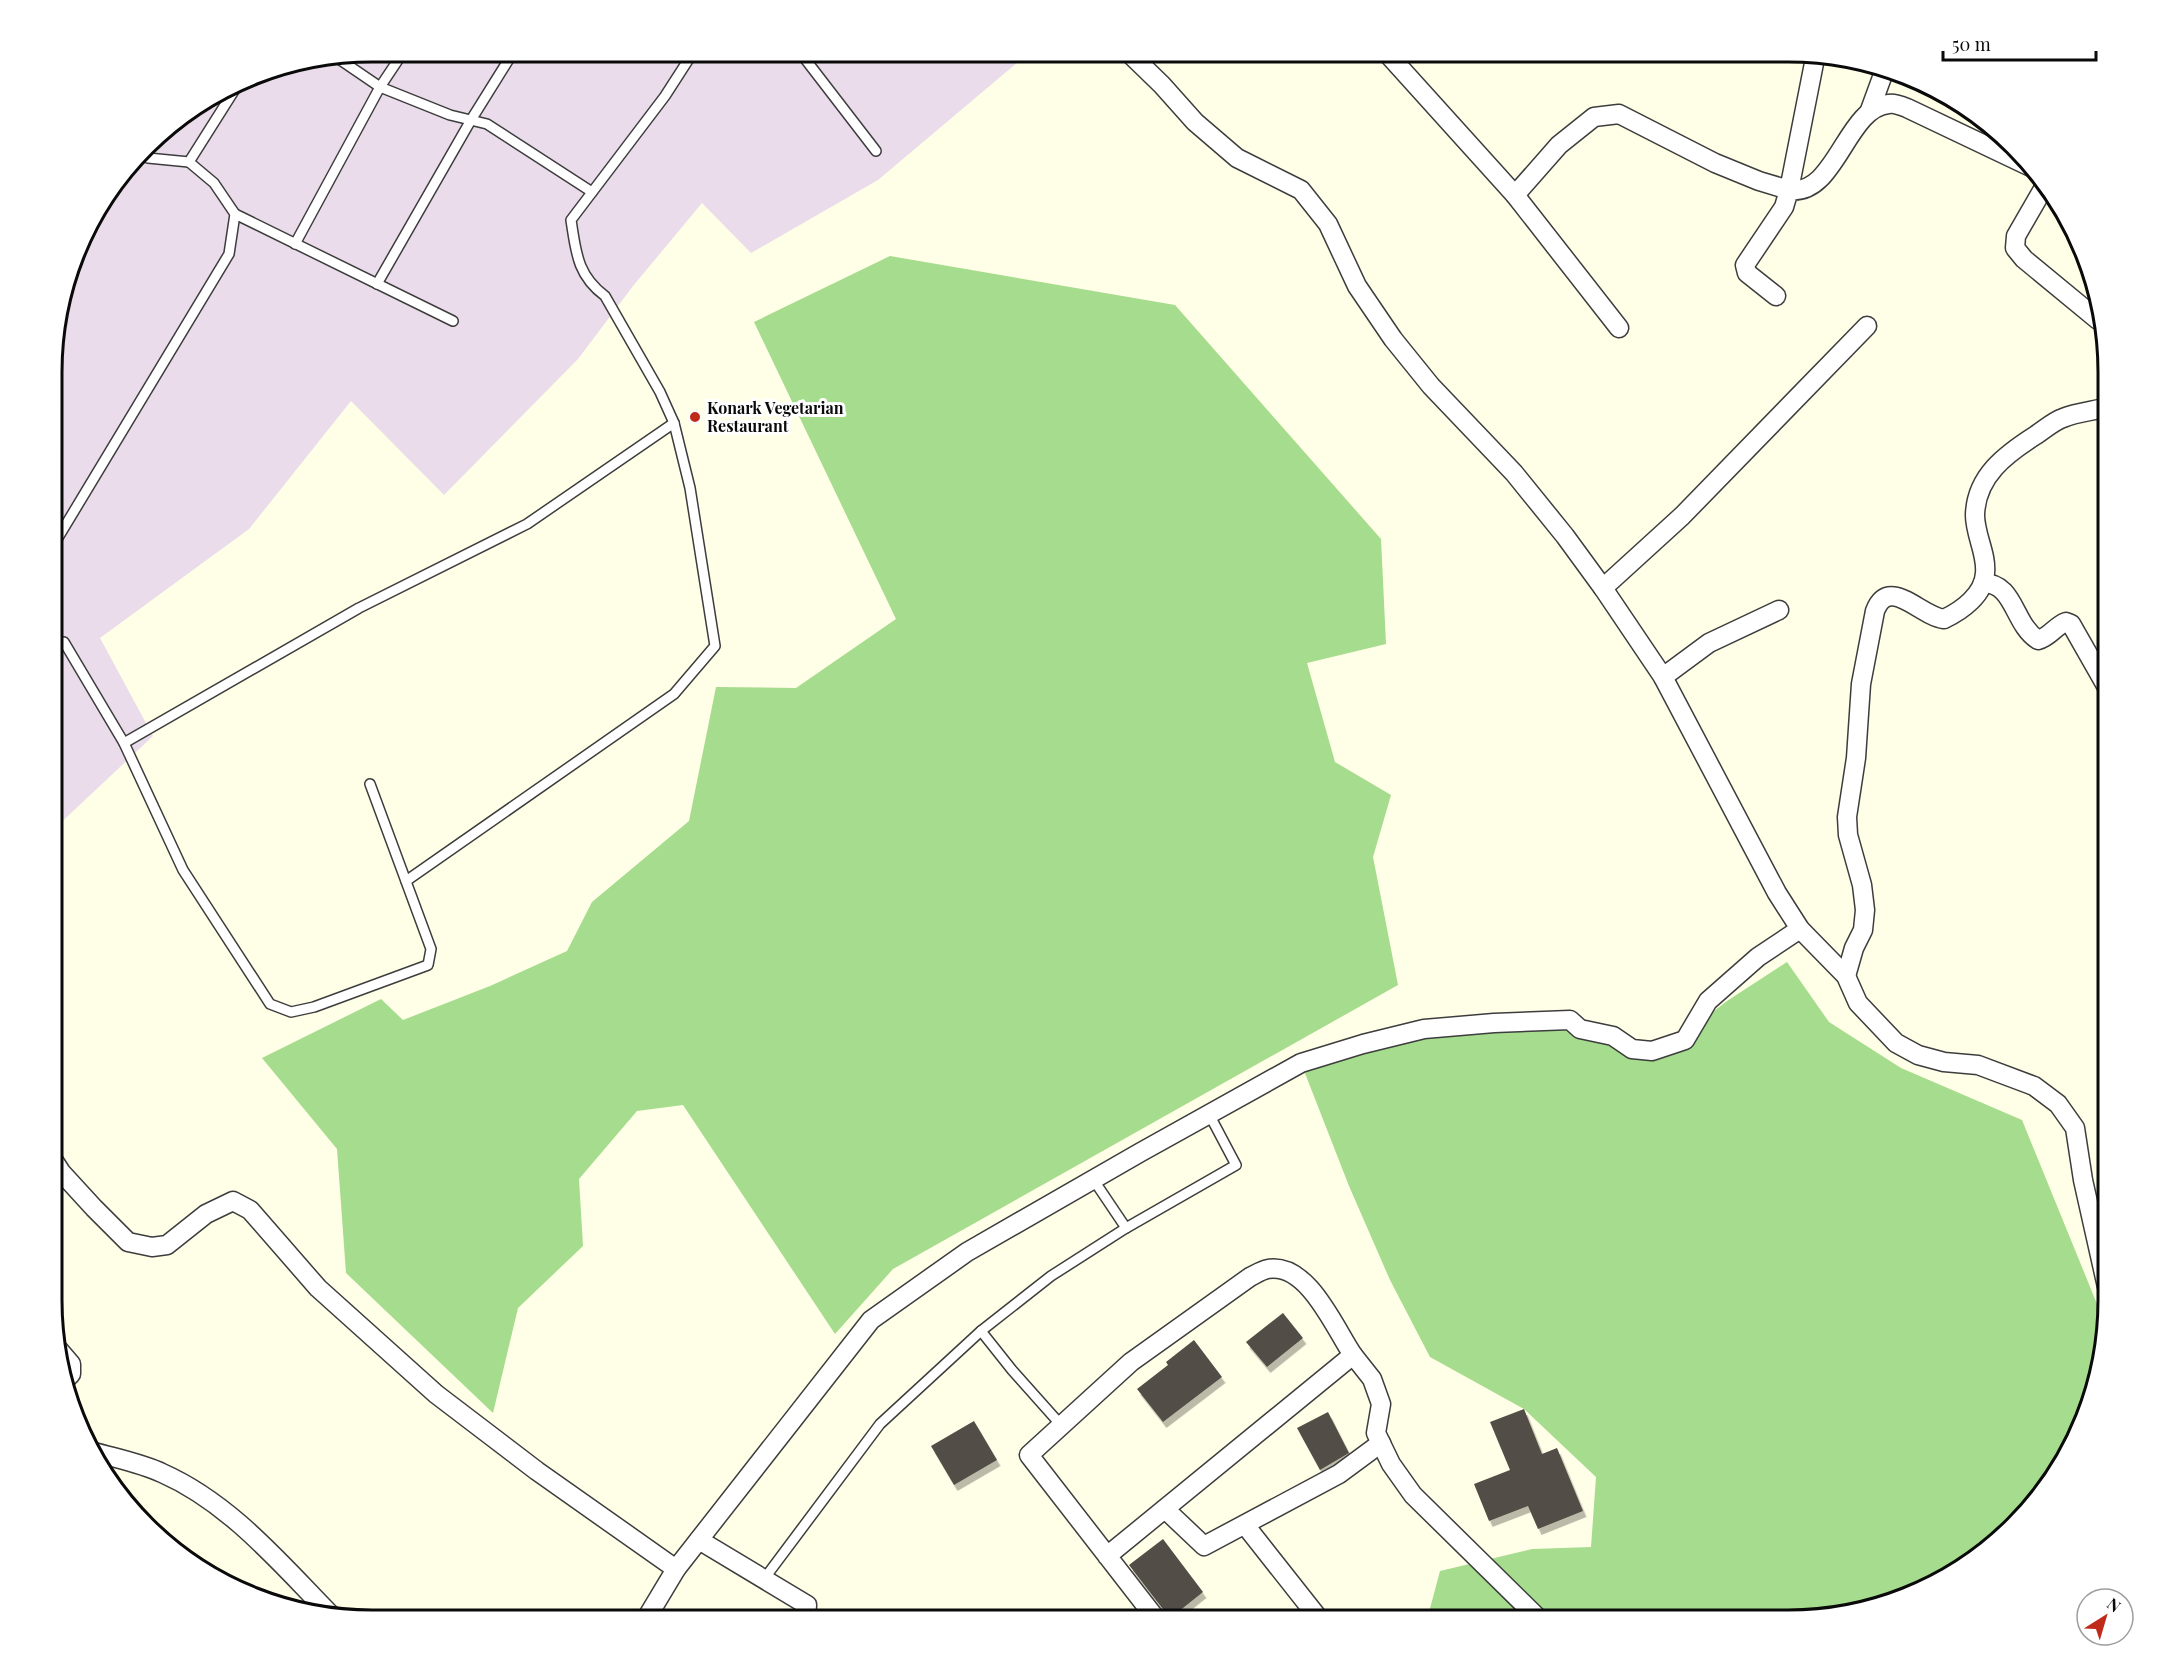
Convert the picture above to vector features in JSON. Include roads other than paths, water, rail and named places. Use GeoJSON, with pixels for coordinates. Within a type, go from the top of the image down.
{"type":"FeatureCollection","features":[{"type":"Feature","properties":{"kind":"street"},"geometry":{"type":"LineString","coordinates":[[1138,62],[1195,122],[1237,158],[1300,190],[1329,224],[1357,286],[1393,339],[1431,386],[1514,473],[1603,588],[1663,678],[1777,893],[1800,929],[1846,976],[1858,1003],[1896,1043],[1918,1055],[1944,1062],[1978,1065],[2019,1079],[2034,1086],[2058,1104],[2075,1128],[2083,1180],[2098,1247]]}},
{"type":"Feature","properties":{"kind":"street"},"geometry":{"type":"LineString","coordinates":[[1395,62],[1515,195],[1619,328]]}},
{"type":"Feature","properties":{"kind":"street"},"geometry":{"type":"LineString","coordinates":[[1776,296],[1747,273],[1744,265],[1784,207],[1814,63]]}},
{"type":"Feature","properties":{"kind":"street"},"geometry":{"type":"LineString","coordinates":[[1515,195],[1559,145],[1594,117],[1619,114],[1715,163],[1759,182],[1799,191],[1816,184],[1870,110],[1882,77]]}},
{"type":"Feature","properties":{"kind":"street"},"geometry":{"type":"LineString","coordinates":[[1870,110],[1890,103],[1907,108],[2013,158]]}},
{"type":"Feature","properties":{"kind":"street"},"geometry":{"type":"LineString","coordinates":[[2041,193],[2016,236],[2015,248],[2024,259],[2093,316]]}},
{"type":"Feature","properties":{"kind":"street"},"geometry":{"type":"LineString","coordinates":[[1603,588],[1682,516],[1867,326]]}},
{"type":"Feature","properties":{"kind":"street"},"geometry":{"type":"LineString","coordinates":[[1846,976],[1854,948],[1863,930],[1866,910],[1862,885],[1848,835],[1847,817],[1857,758],[1861,684],[1878,602],[1886,597],[1896,596],[1905,599],[1927,614],[1944,619],[1962,609],[1977,593],[1986,575],[1976,529],[1975,512],[1985,477],[1997,463],[2021,444],[2062,418],[2098,409]]}},
{"type":"Feature","properties":{"kind":"street"},"geometry":{"type":"LineString","coordinates":[[1983,583],[1993,583],[2001,587],[2023,626],[2030,635],[2038,640],[2045,638],[2059,624],[2066,622],[2072,624],[2098,671]]}},
{"type":"Feature","properties":{"kind":"street"},"geometry":{"type":"LineString","coordinates":[[1663,678],[1709,643],[1779,610]]}},
{"type":"Feature","properties":{"kind":"street"},"geometry":{"type":"LineString","coordinates":[[651,1610],[676,1569],[871,1320],[967,1252],[1301,1063],[1363,1044],[1424,1029],[1570,1020],[1580,1029],[1613,1036],[1632,1048],[1652,1051],[1685,1041],[1708,1001],[1758,957],[1800,929]]}},
{"type":"Feature","properties":{"kind":"street"},"geometry":{"type":"LineString","coordinates":[[62,1173],[128,1242],[152,1247],[167,1245],[206,1214],[233,1201],[250,1210],[318,1288],[436,1394],[537,1471],[676,1569]]}},
{"type":"Feature","properties":{"kind":"street"},"geometry":{"type":"LineString","coordinates":[[1149,1610],[1029,1455],[1131,1362],[1251,1277],[1267,1269],[1284,1270],[1300,1280],[1318,1298],[1353,1355],[1372,1378],[1381,1404],[1376,1433],[1391,1464],[1413,1495],[1530,1610]]}},
{"type":"Feature","properties":{"kind":"street"},"geometry":{"type":"LineString","coordinates":[[1107,1556],[1353,1355]]}},
{"type":"Feature","properties":{"kind":"street"},"geometry":{"type":"LineString","coordinates":[[67,1359],[71,1364],[71,1374]]}},
{"type":"Feature","properties":{"kind":"street"},"geometry":{"type":"LineString","coordinates":[[1165,1509],[1204,1546],[1340,1474],[1381,1443]]}},
{"type":"Feature","properties":{"kind":"street"},"geometry":{"type":"LineString","coordinates":[[103,1454],[162,1472],[197,1493],[243,1526],[322,1606]]}},
{"type":"Feature","properties":{"kind":"street"},"geometry":{"type":"LineString","coordinates":[[1245,1525],[1312,1610]]}},
{"type":"Feature","properties":{"kind":"street"},"geometry":{"type":"LineString","coordinates":[[699,1540],[807,1605],[807,1610]]}},
{"type":"Feature","properties":{"kind":"lane"},"geometry":{"type":"LineString","coordinates":[[295,244],[380,87],[397,62]]}},
{"type":"Feature","properties":{"kind":"lane"},"geometry":{"type":"LineString","coordinates":[[377,284],[471,120],[507,62]]}},
{"type":"Feature","properties":{"kind":"lane"},"geometry":{"type":"LineString","coordinates":[[406,882],[674,694],[715,646],[690,488],[674,423],[660,392],[605,296],[592,286],[577,260],[571,220],[665,96],[687,62]]}},
{"type":"Feature","properties":{"kind":"lane"},"geometry":{"type":"LineString","coordinates":[[808,62],[876,151]]}},
{"type":"Feature","properties":{"kind":"lane"},"geometry":{"type":"LineString","coordinates":[[344,63],[380,87],[450,115],[487,124],[592,192]]}},
{"type":"Feature","properties":{"kind":"lane"},"geometry":{"type":"LineString","coordinates":[[189,162],[232,94]]}},
{"type":"Feature","properties":{"kind":"lane"},"geometry":{"type":"LineString","coordinates":[[147,158],[189,162],[214,183],[235,214],[453,321]]}},
{"type":"Feature","properties":{"kind":"lane"},"geometry":{"type":"LineString","coordinates":[[62,531],[229,254],[235,214]]}},
{"type":"Feature","properties":{"kind":"lane"},"geometry":{"type":"LineString","coordinates":[[124,743],[359,608],[527,524],[674,423]]}},
{"type":"Feature","properties":{"kind":"lane"},"geometry":{"type":"LineString","coordinates":[[64,642],[124,743],[183,870],[270,1004],[291,1012],[314,1007],[428,965],[431,949],[370,784]]}},
{"type":"Feature","properties":{"kind":"lane"},"geometry":{"type":"LineString","coordinates":[[764,1579],[880,1424],[981,1331],[1052,1276],[1125,1228],[1236,1165],[1209,1114]]}},
{"type":"Feature","properties":{"kind":"lane"},"geometry":{"type":"LineString","coordinates":[[1093,1179],[1125,1228]]}},
{"type":"Feature","properties":{"kind":"lane"},"geometry":{"type":"LineString","coordinates":[[981,1331],[1061,1425]]}},
{"type":"Feature","properties":{"kind":"place","name":"Konark Vegetarian Restaurant"},"geometry":{"type":"Point","coordinates":[695,417]}}]}
